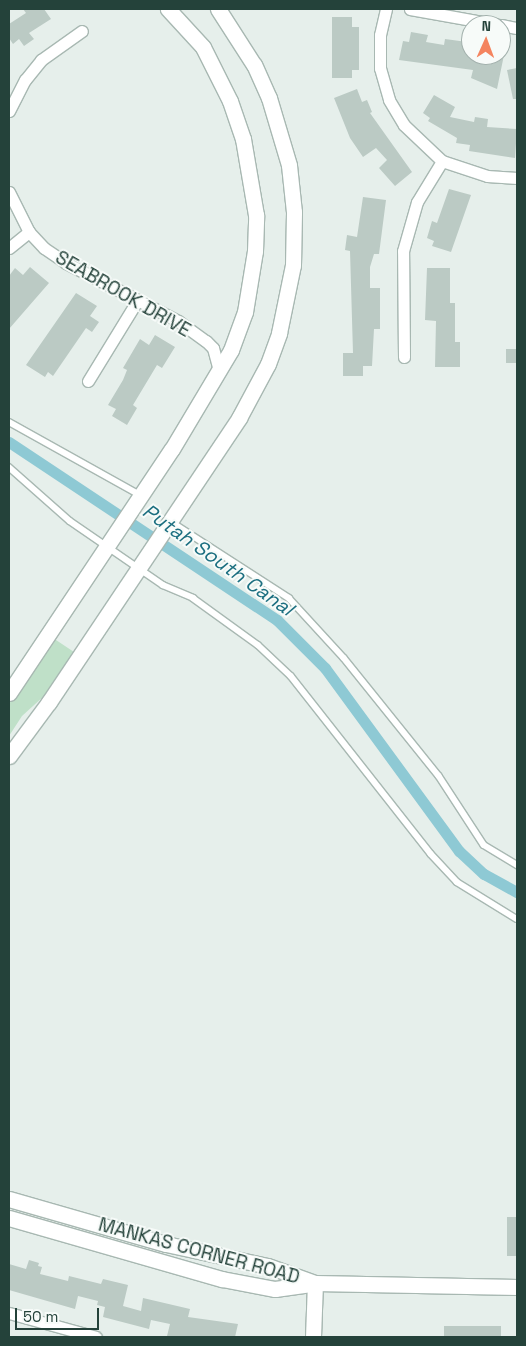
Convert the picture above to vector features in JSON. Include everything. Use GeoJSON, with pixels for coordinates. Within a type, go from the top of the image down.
{"type":"FeatureCollection","features":[{"type":"Feature","properties":{"kind":"street"},"geometry":{"type":"LineString","coordinates":[[9,693],[138,501],[219,370],[240,327],[251,281],[256,215],[252,176],[230,102],[203,47],[168,9]]}},
{"type":"Feature","properties":{"kind":"street"},"geometry":{"type":"LineString","coordinates":[[9,756],[141,565],[239,418],[268,364],[279,333],[293,265],[292,187],[281,133],[254,65],[218,9]]}},
{"type":"Feature","properties":{"kind":"street"},"geometry":{"type":"LineString","coordinates":[[386,9],[380,35],[380,68],[389,100],[404,126],[442,161],[487,176],[517,178]]}},
{"type":"Feature","properties":{"kind":"street"},"geometry":{"type":"LineString","coordinates":[[410,9],[461,18]]}},
{"type":"Feature","properties":{"kind":"street"},"geometry":{"type":"LineString","coordinates":[[9,111],[25,80],[42,60],[82,31]]}},
{"type":"Feature","properties":{"kind":"street"},"geometry":{"type":"LineString","coordinates":[[404,357],[403,251],[417,202],[442,161]]}},
{"type":"Feature","properties":{"kind":"street","name":"SEABROOK DRIVE"},"geometry":{"type":"LineString","coordinates":[[9,192],[28,232],[66,263],[178,322],[213,348],[219,370]]}},
{"type":"Feature","properties":{"kind":"street"},"geometry":{"type":"LineString","coordinates":[[9,248],[28,232]]}},
{"type":"Feature","properties":{"kind":"street"},"geometry":{"type":"LineString","coordinates":[[88,381],[137,301]]}},
{"type":"Feature","properties":{"kind":"street","name":"MANKAS CORNER ROAD"},"geometry":{"type":"LineString","coordinates":[[9,1199],[166,1244],[268,1266],[315,1283]]}},
{"type":"Feature","properties":{"kind":"street","name":"MANKAS CORNER ROAD"},"geometry":{"type":"LineString","coordinates":[[9,1218],[222,1279],[275,1288],[315,1283]]}},
{"type":"Feature","properties":{"kind":"street"},"geometry":{"type":"LineString","coordinates":[[313,1337],[315,1283],[517,1286]]}},
{"type":"Feature","properties":{"kind":"street"},"geometry":{"type":"LineString","coordinates":[[9,1313],[96,1337]]}},
{"type":"Feature","properties":{"kind":"lane"},"geometry":{"type":"LineString","coordinates":[[9,422],[138,501]]}},
{"type":"Feature","properties":{"kind":"lane"},"geometry":{"type":"LineString","coordinates":[[9,467],[70,521],[110,542],[141,565],[163,585],[193,598],[258,645],[291,676],[431,854],[458,882],[517,919]]}},
{"type":"Feature","properties":{"kind":"lane"},"geometry":{"type":"LineString","coordinates":[[169,523],[289,598],[344,658],[439,776],[484,845],[517,865]]}},
{"type":"Feature","properties":{"kind":"green space"},"geometry":{"type":"Polygon","coordinates":[[[53,638],[74,652],[44,696],[22,716],[9,736],[9,704],[53,638]]]}},
{"type":"Feature","properties":{"kind":"building"},"geometry":{"type":"Polygon","coordinates":[[[23,9],[44,9],[51,19],[29,33],[34,39],[24,46],[19,39],[13,44],[9,38],[9,24],[26,13],[23,9]]]}},
{"type":"Feature","properties":{"kind":"building"},"geometry":{"type":"Polygon","coordinates":[[[332,17],[352,17],[352,27],[359,27],[359,70],[352,70],[352,78],[332,78],[332,17]]]}},
{"type":"Feature","properties":{"kind":"building"},"geometry":{"type":"Polygon","coordinates":[[[411,32],[428,35],[426,42],[444,45],[445,39],[461,41],[461,65],[502,65],[497,89],[471,78],[473,70],[399,60],[403,41],[409,42],[411,32]]]}},
{"type":"Feature","properties":{"kind":"building"},"geometry":{"type":"Polygon","coordinates":[[[517,68],[517,99],[513,99],[507,70],[517,68]]]}},
{"type":"Feature","properties":{"kind":"building"},"geometry":{"type":"Polygon","coordinates":[[[357,89],[362,102],[367,100],[372,112],[370,113],[412,172],[395,186],[379,168],[387,160],[376,148],[363,157],[350,138],[334,98],[357,89]]]}},
{"type":"Feature","properties":{"kind":"building"},"geometry":{"type":"Polygon","coordinates":[[[434,95],[455,107],[450,117],[474,122],[475,117],[488,119],[487,127],[517,129],[515,158],[469,151],[470,145],[456,143],[457,138],[428,121],[430,118],[423,113],[434,95]]]}},
{"type":"Feature","properties":{"kind":"building"},"geometry":{"type":"Polygon","coordinates":[[[449,189],[471,195],[451,252],[432,246],[434,241],[427,238],[432,221],[437,223],[449,189]]]}},
{"type":"Feature","properties":{"kind":"building"},"geometry":{"type":"Polygon","coordinates":[[[363,197],[386,200],[379,254],[374,254],[370,267],[370,288],[380,288],[380,329],[374,329],[372,366],[363,366],[363,376],[343,376],[343,353],[353,353],[350,251],[345,250],[347,235],[357,237],[363,197]]]}},
{"type":"Feature","properties":{"kind":"building"},"geometry":{"type":"Polygon","coordinates":[[[30,267],[49,283],[9,329],[9,276],[15,268],[23,275],[30,267]]]}},
{"type":"Feature","properties":{"kind":"building"},"geometry":{"type":"Polygon","coordinates":[[[427,268],[450,268],[450,303],[455,303],[455,342],[460,342],[460,367],[435,367],[436,321],[425,320],[427,268]]]}},
{"type":"Feature","properties":{"kind":"building"},"geometry":{"type":"Polygon","coordinates":[[[76,293],[97,306],[90,316],[99,322],[92,332],[86,328],[53,376],[48,372],[45,377],[26,365],[76,293]]]}},
{"type":"Feature","properties":{"kind":"building"},"geometry":{"type":"Polygon","coordinates":[[[155,335],[175,347],[162,368],[157,365],[133,405],[137,408],[127,425],[112,416],[116,409],[108,405],[123,380],[127,370],[123,368],[140,339],[149,345],[155,335]]]}},
{"type":"Feature","properties":{"kind":"building"},"geometry":{"type":"Polygon","coordinates":[[[506,349],[517,349],[517,363],[506,363],[506,349]]]}},
{"type":"Feature","properties":{"kind":"building"},"geometry":{"type":"Polygon","coordinates":[[[507,1217],[517,1217],[517,1256],[507,1256],[507,1217]]]}},
{"type":"Feature","properties":{"kind":"building"},"geometry":{"type":"Polygon","coordinates":[[[29,1260],[39,1263],[38,1266],[42,1267],[40,1274],[68,1281],[69,1276],[101,1284],[103,1279],[128,1285],[123,1306],[141,1311],[143,1298],[190,1309],[188,1317],[238,1324],[235,1337],[167,1336],[170,1324],[151,1320],[149,1329],[103,1317],[105,1307],[97,1305],[98,1301],[78,1296],[75,1309],[9,1290],[9,1264],[26,1269],[29,1260]]]}},
{"type":"Feature","properties":{"kind":"building"},"geometry":{"type":"Polygon","coordinates":[[[444,1326],[501,1326],[501,1337],[444,1337],[444,1326]]]}},
{"type":"Feature","properties":{"kind":"waterway","name":"Putah South Canal"},"geometry":{"type":"LineString","coordinates":[[9,442],[277,620],[325,668],[459,851],[484,874],[517,892]]}}]}
